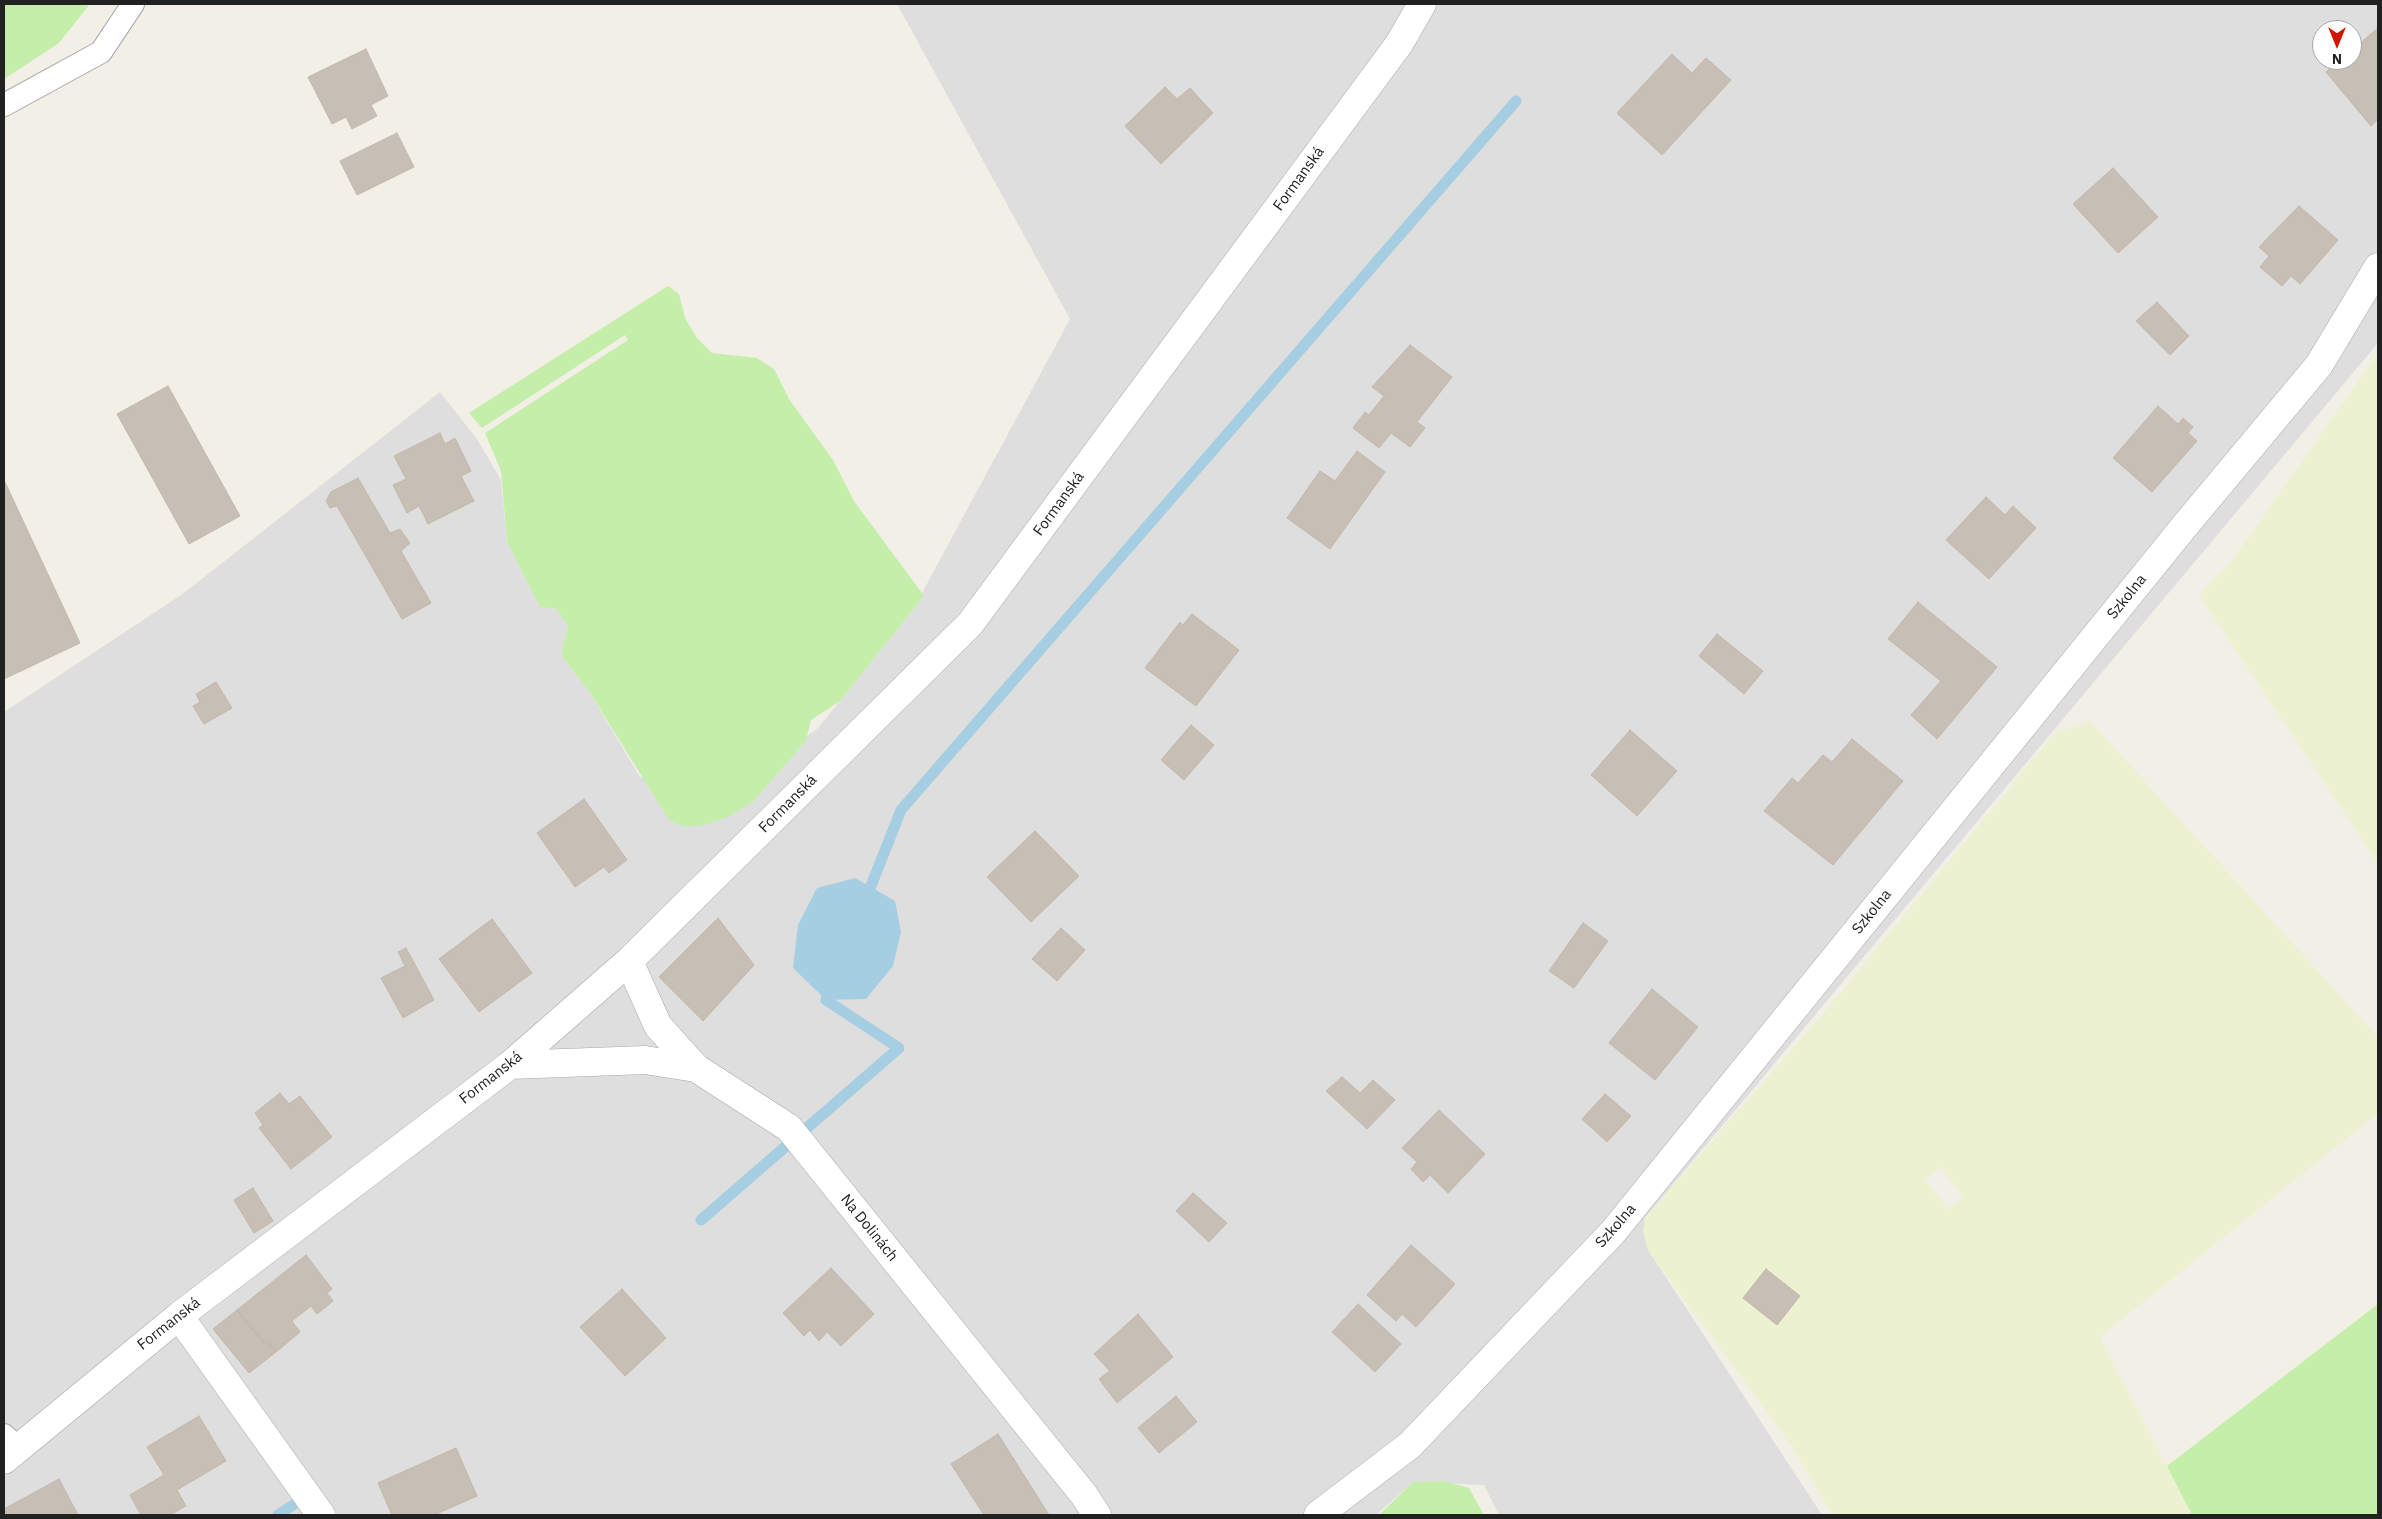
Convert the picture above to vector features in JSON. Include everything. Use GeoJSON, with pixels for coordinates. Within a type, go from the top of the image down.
{"type":"FeatureCollection","features":[{"type":"Feature","properties":{"kind":"street","name":"Formanská"},"geometry":{"type":"LineString","coordinates":[[9,1448],[179,1316],[510,1065],[629,961],[970,624],[1398,44],[1422,4]]}},
{"type":"Feature","properties":{"kind":"street","name":"Szkolna"},"geometry":{"type":"LineString","coordinates":[[1318,1515],[1410,1445],[1613,1232],[2183,528],[2319,365],[2378,267]]}},
{"type":"Feature","properties":{"kind":"street","name":"Na Dolinách"},"geometry":{"type":"LineString","coordinates":[[629,961],[658,1026],[696,1068],[789,1128],[1084,1495],[1097,1515]]}},
{"type":"Feature","properties":{"kind":"street"},"geometry":{"type":"LineString","coordinates":[[510,1065],[645,1060],[696,1068]]}},
{"type":"Feature","properties":{"kind":"street"},"geometry":{"type":"LineString","coordinates":[[179,1316],[322,1515]]}},
{"type":"Feature","properties":{"kind":"lane"},"geometry":{"type":"LineString","coordinates":[[4,105],[100,52],[132,4]]}},
{"type":"Feature","properties":{"kind":"shaded area"},"geometry":{"type":"Polygon","coordinates":[[[897,4],[2378,4],[2378,343],[1645,1218],[1648,1250],[1822,1515],[1499,1515],[1484,1485],[1413,1482],[1376,1515],[4,1515],[4,712],[184,593],[440,392],[477,439],[501,480],[507,542],[540,607],[557,609],[568,626],[561,655],[590,693],[640,777],[753,802],[806,741],[806,737],[818,728],[924,596],[922,593],[1070,319],[897,4]]]}},
{"type":"Feature","properties":{"kind":"green space"},"geometry":{"type":"Polygon","coordinates":[[[4,4],[90,4],[59,43],[4,79],[4,4]]]}},
{"type":"Feature","properties":{"kind":"green space"},"geometry":{"type":"Polygon","coordinates":[[[668,286],[679,294],[685,318],[697,338],[712,353],[757,358],[774,369],[789,399],[833,460],[854,501],[924,596],[840,701],[811,720],[806,741],[753,802],[728,817],[703,825],[686,827],[669,820],[590,693],[561,655],[568,626],[557,609],[540,607],[507,542],[501,471],[485,433],[628,340],[625,335],[482,428],[469,413],[668,286]]]}},
{"type":"Feature","properties":{"kind":"green space"},"geometry":{"type":"Polygon","coordinates":[[[2378,353],[2378,863],[2199,595],[2232,561],[2378,353]]]}},
{"type":"Feature","properties":{"kind":"green space"},"geometry":{"type":"Polygon","coordinates":[[[2090,721],[2378,1037],[2378,1113],[2100,1337],[2192,1515],[1832,1515],[1792,1446],[1648,1250],[1643,1231],[1645,1218],[1828,1008],[2055,733],[2090,721]],[[1940,1167],[1925,1180],[1949,1209],[1963,1197],[1940,1167]]]}},
{"type":"Feature","properties":{"kind":"green space"},"geometry":{"type":"Polygon","coordinates":[[[2378,1304],[2378,1515],[2192,1515],[2167,1466],[2378,1304]]]}},
{"type":"Feature","properties":{"kind":"green space"},"geometry":{"type":"Polygon","coordinates":[[[1444,1481],[1469,1488],[1484,1515],[1379,1515],[1413,1482],[1444,1481]]]}},
{"type":"Feature","properties":{"kind":"water"},"geometry":{"type":"Polygon","coordinates":[[[855,878],[895,901],[901,932],[893,966],[866,999],[826,1000],[793,968],[798,925],[817,888],[855,878]]]}},
{"type":"Feature","properties":{"kind":"building"},"geometry":{"type":"Polygon","coordinates":[[[2378,28],[2378,119],[2371,126],[2326,72],[2328,70],[2362,70],[2362,42],[2378,28]]]}},
{"type":"Feature","properties":{"kind":"building"},"geometry":{"type":"Polygon","coordinates":[[[366,49],[388,96],[371,105],[377,116],[352,129],[346,117],[332,124],[308,77],[366,49]]]}},
{"type":"Feature","properties":{"kind":"building"},"geometry":{"type":"Polygon","coordinates":[[[1672,54],[1692,73],[1706,58],[1731,80],[1662,155],[1617,113],[1672,54]]]}},
{"type":"Feature","properties":{"kind":"building"},"geometry":{"type":"Polygon","coordinates":[[[1165,87],[1177,99],[1190,88],[1213,113],[1161,164],[1125,126],[1165,87]]]}},
{"type":"Feature","properties":{"kind":"building"},"geometry":{"type":"Polygon","coordinates":[[[397,133],[414,167],[357,195],[340,161],[397,133]]]}},
{"type":"Feature","properties":{"kind":"building"},"geometry":{"type":"Polygon","coordinates":[[[2113,168],[2158,217],[2118,253],[2073,204],[2113,168]]]}},
{"type":"Feature","properties":{"kind":"building"},"geometry":{"type":"Polygon","coordinates":[[[2299,206],[2338,240],[2300,284],[2291,276],[2282,286],[2260,267],[2269,256],[2259,247],[2299,206]]]}},
{"type":"Feature","properties":{"kind":"building"},"geometry":{"type":"Polygon","coordinates":[[[2157,302],[2189,336],[2170,355],[2136,321],[2157,302]]]}},
{"type":"Feature","properties":{"kind":"building"},"geometry":{"type":"Polygon","coordinates":[[[1410,345],[1452,377],[1417,422],[1425,428],[1410,447],[1391,433],[1379,448],[1353,428],[1365,412],[1369,415],[1384,396],[1372,387],[1410,345]]]}},
{"type":"Feature","properties":{"kind":"building"},"geometry":{"type":"Polygon","coordinates":[[[168,386],[240,516],[189,544],[117,414],[168,386]]]}},
{"type":"Feature","properties":{"kind":"building"},"geometry":{"type":"Polygon","coordinates":[[[2158,406],[2178,424],[2183,418],[2193,427],[2188,433],[2197,441],[2152,492],[2113,458],[2158,406]]]}},
{"type":"Feature","properties":{"kind":"building"},"geometry":{"type":"Polygon","coordinates":[[[440,433],[445,444],[455,438],[471,471],[461,476],[474,501],[428,524],[419,506],[407,513],[393,485],[406,479],[394,456],[440,433]]]}},
{"type":"Feature","properties":{"kind":"building"},"geometry":{"type":"Polygon","coordinates":[[[1357,451],[1385,472],[1330,549],[1287,518],[1320,471],[1335,481],[1357,451]]]}},
{"type":"Feature","properties":{"kind":"building"},"geometry":{"type":"Polygon","coordinates":[[[358,478],[390,533],[400,529],[410,543],[401,551],[431,603],[402,619],[337,506],[330,508],[326,501],[331,492],[358,478]]]}},
{"type":"Feature","properties":{"kind":"building"},"geometry":{"type":"Polygon","coordinates":[[[4,480],[80,643],[4,679],[4,480]]]}},
{"type":"Feature","properties":{"kind":"building"},"geometry":{"type":"Polygon","coordinates":[[[1986,497],[2005,515],[2013,506],[2036,528],[1989,579],[1946,540],[1986,497]]]}},
{"type":"Feature","properties":{"kind":"building"},"geometry":{"type":"Polygon","coordinates":[[[1918,602],[1997,667],[1937,739],[1911,715],[1941,681],[1888,639],[1918,602]]]}},
{"type":"Feature","properties":{"kind":"building"},"geometry":{"type":"Polygon","coordinates":[[[1192,614],[1239,650],[1196,706],[1145,668],[1180,622],[1183,625],[1192,614]]]}},
{"type":"Feature","properties":{"kind":"building"},"geometry":{"type":"Polygon","coordinates":[[[1717,634],[1763,671],[1744,694],[1699,656],[1717,634]]]}},
{"type":"Feature","properties":{"kind":"building"},"geometry":{"type":"Polygon","coordinates":[[[216,682],[232,708],[204,724],[193,706],[200,702],[196,694],[216,682]]]}},
{"type":"Feature","properties":{"kind":"building"},"geometry":{"type":"Polygon","coordinates":[[[1191,725],[1214,745],[1184,780],[1161,760],[1191,725]]]}},
{"type":"Feature","properties":{"kind":"building"},"geometry":{"type":"Polygon","coordinates":[[[1630,730],[1677,771],[1637,816],[1591,775],[1630,730]]]}},
{"type":"Feature","properties":{"kind":"building"},"geometry":{"type":"Polygon","coordinates":[[[1852,739],[1903,781],[1833,865],[1764,811],[1792,778],[1798,783],[1823,755],[1832,762],[1852,739]]]}},
{"type":"Feature","properties":{"kind":"building"},"geometry":{"type":"Polygon","coordinates":[[[584,799],[627,860],[609,873],[604,867],[575,887],[537,833],[584,799]]]}},
{"type":"Feature","properties":{"kind":"building"},"geometry":{"type":"Polygon","coordinates":[[[1035,831],[1079,876],[1031,922],[987,877],[1035,831]]]}},
{"type":"Feature","properties":{"kind":"building"},"geometry":{"type":"Polygon","coordinates":[[[718,918],[754,965],[703,1021],[659,977],[718,918]]]}},
{"type":"Feature","properties":{"kind":"building"},"geometry":{"type":"Polygon","coordinates":[[[492,919],[532,973],[479,1012],[439,959],[492,919]]]}},
{"type":"Feature","properties":{"kind":"building"},"geometry":{"type":"Polygon","coordinates":[[[1583,923],[1608,941],[1574,988],[1549,971],[1583,923]]]}},
{"type":"Feature","properties":{"kind":"building"},"geometry":{"type":"Polygon","coordinates":[[[1061,928],[1085,950],[1057,981],[1032,959],[1061,928]]]}},
{"type":"Feature","properties":{"kind":"building"},"geometry":{"type":"Polygon","coordinates":[[[406,948],[434,1000],[403,1018],[381,978],[405,966],[398,952],[406,948]]]}},
{"type":"Feature","properties":{"kind":"building"},"geometry":{"type":"Polygon","coordinates":[[[1652,989],[1698,1027],[1655,1080],[1609,1043],[1652,989]]]}},
{"type":"Feature","properties":{"kind":"building"},"geometry":{"type":"Polygon","coordinates":[[[1342,1077],[1360,1093],[1373,1080],[1395,1100],[1367,1129],[1326,1091],[1342,1077]]]}},
{"type":"Feature","properties":{"kind":"building"},"geometry":{"type":"Polygon","coordinates":[[[280,1093],[289,1104],[300,1096],[332,1137],[291,1169],[259,1128],[263,1125],[255,1113],[280,1093]]]}},
{"type":"Feature","properties":{"kind":"building"},"geometry":{"type":"Polygon","coordinates":[[[1605,1094],[1631,1116],[1607,1142],[1582,1119],[1605,1094]]]}},
{"type":"Feature","properties":{"kind":"building"},"geometry":{"type":"Polygon","coordinates":[[[1439,1110],[1485,1154],[1448,1193],[1430,1175],[1423,1182],[1411,1169],[1417,1162],[1402,1148],[1439,1110]]]}},
{"type":"Feature","properties":{"kind":"building"},"geometry":{"type":"Polygon","coordinates":[[[253,1188],[273,1221],[254,1233],[234,1200],[253,1188]]]}},
{"type":"Feature","properties":{"kind":"building"},"geometry":{"type":"Polygon","coordinates":[[[1193,1193],[1227,1223],[1209,1242],[1176,1211],[1193,1193]]]}},
{"type":"Feature","properties":{"kind":"building"},"geometry":{"type":"Polygon","coordinates":[[[1411,1245],[1455,1284],[1416,1327],[1402,1314],[1396,1321],[1367,1295],[1411,1245]]]}},
{"type":"Feature","properties":{"kind":"building"},"geometry":{"type":"Polygon","coordinates":[[[306,1255],[332,1289],[327,1293],[333,1301],[317,1314],[311,1306],[292,1321],[300,1332],[276,1352],[267,1341],[264,1343],[237,1310],[306,1255]]]}},
{"type":"Feature","properties":{"kind":"building"},"geometry":{"type":"Polygon","coordinates":[[[831,1268],[874,1314],[841,1346],[827,1332],[819,1341],[810,1330],[804,1336],[783,1313],[831,1268]]]}},
{"type":"Feature","properties":{"kind":"building"},"geometry":{"type":"Polygon","coordinates":[[[1766,1269],[1800,1296],[1777,1325],[1743,1298],[1766,1269]]]}},
{"type":"Feature","properties":{"kind":"building"},"geometry":{"type":"Polygon","coordinates":[[[622,1289],[666,1338],[625,1376],[580,1327],[622,1289]]]}},
{"type":"Feature","properties":{"kind":"building"},"geometry":{"type":"Polygon","coordinates":[[[1358,1304],[1401,1344],[1375,1372],[1332,1332],[1358,1304]]]}},
{"type":"Feature","properties":{"kind":"building"},"geometry":{"type":"Polygon","coordinates":[[[237,1310],[264,1343],[267,1341],[276,1352],[249,1373],[213,1329],[237,1310]]]}},
{"type":"Feature","properties":{"kind":"building"},"geometry":{"type":"Polygon","coordinates":[[[1138,1314],[1173,1357],[1117,1403],[1099,1379],[1110,1371],[1094,1354],[1138,1314]]]}},
{"type":"Feature","properties":{"kind":"building"},"geometry":{"type":"Polygon","coordinates":[[[1176,1396],[1197,1422],[1159,1453],[1138,1428],[1176,1396]]]}},
{"type":"Feature","properties":{"kind":"building"},"geometry":{"type":"Polygon","coordinates":[[[199,1416],[226,1461],[177,1490],[186,1506],[170,1515],[141,1515],[130,1495],[164,1475],[147,1447],[199,1416]]]}},
{"type":"Feature","properties":{"kind":"building"},"geometry":{"type":"Polygon","coordinates":[[[998,1434],[1049,1515],[984,1515],[951,1464],[998,1434]]]}},
{"type":"Feature","properties":{"kind":"building"},"geometry":{"type":"Polygon","coordinates":[[[456,1448],[477,1496],[434,1515],[392,1515],[378,1483],[456,1448]]]}},
{"type":"Feature","properties":{"kind":"building"},"geometry":{"type":"Polygon","coordinates":[[[59,1479],[78,1515],[4,1515],[4,1509],[59,1479]]]}},
{"type":"Feature","properties":{"kind":"waterway"},"geometry":{"type":"LineString","coordinates":[[865,901],[901,810],[1516,101]]}},
{"type":"Feature","properties":{"kind":"waterway"},"geometry":{"type":"LineString","coordinates":[[701,1220],[899,1048],[826,1000],[831,985]]}},
{"type":"Feature","properties":{"kind":"waterway"},"geometry":{"type":"LineString","coordinates":[[278,1515],[293,1505]]}}]}
